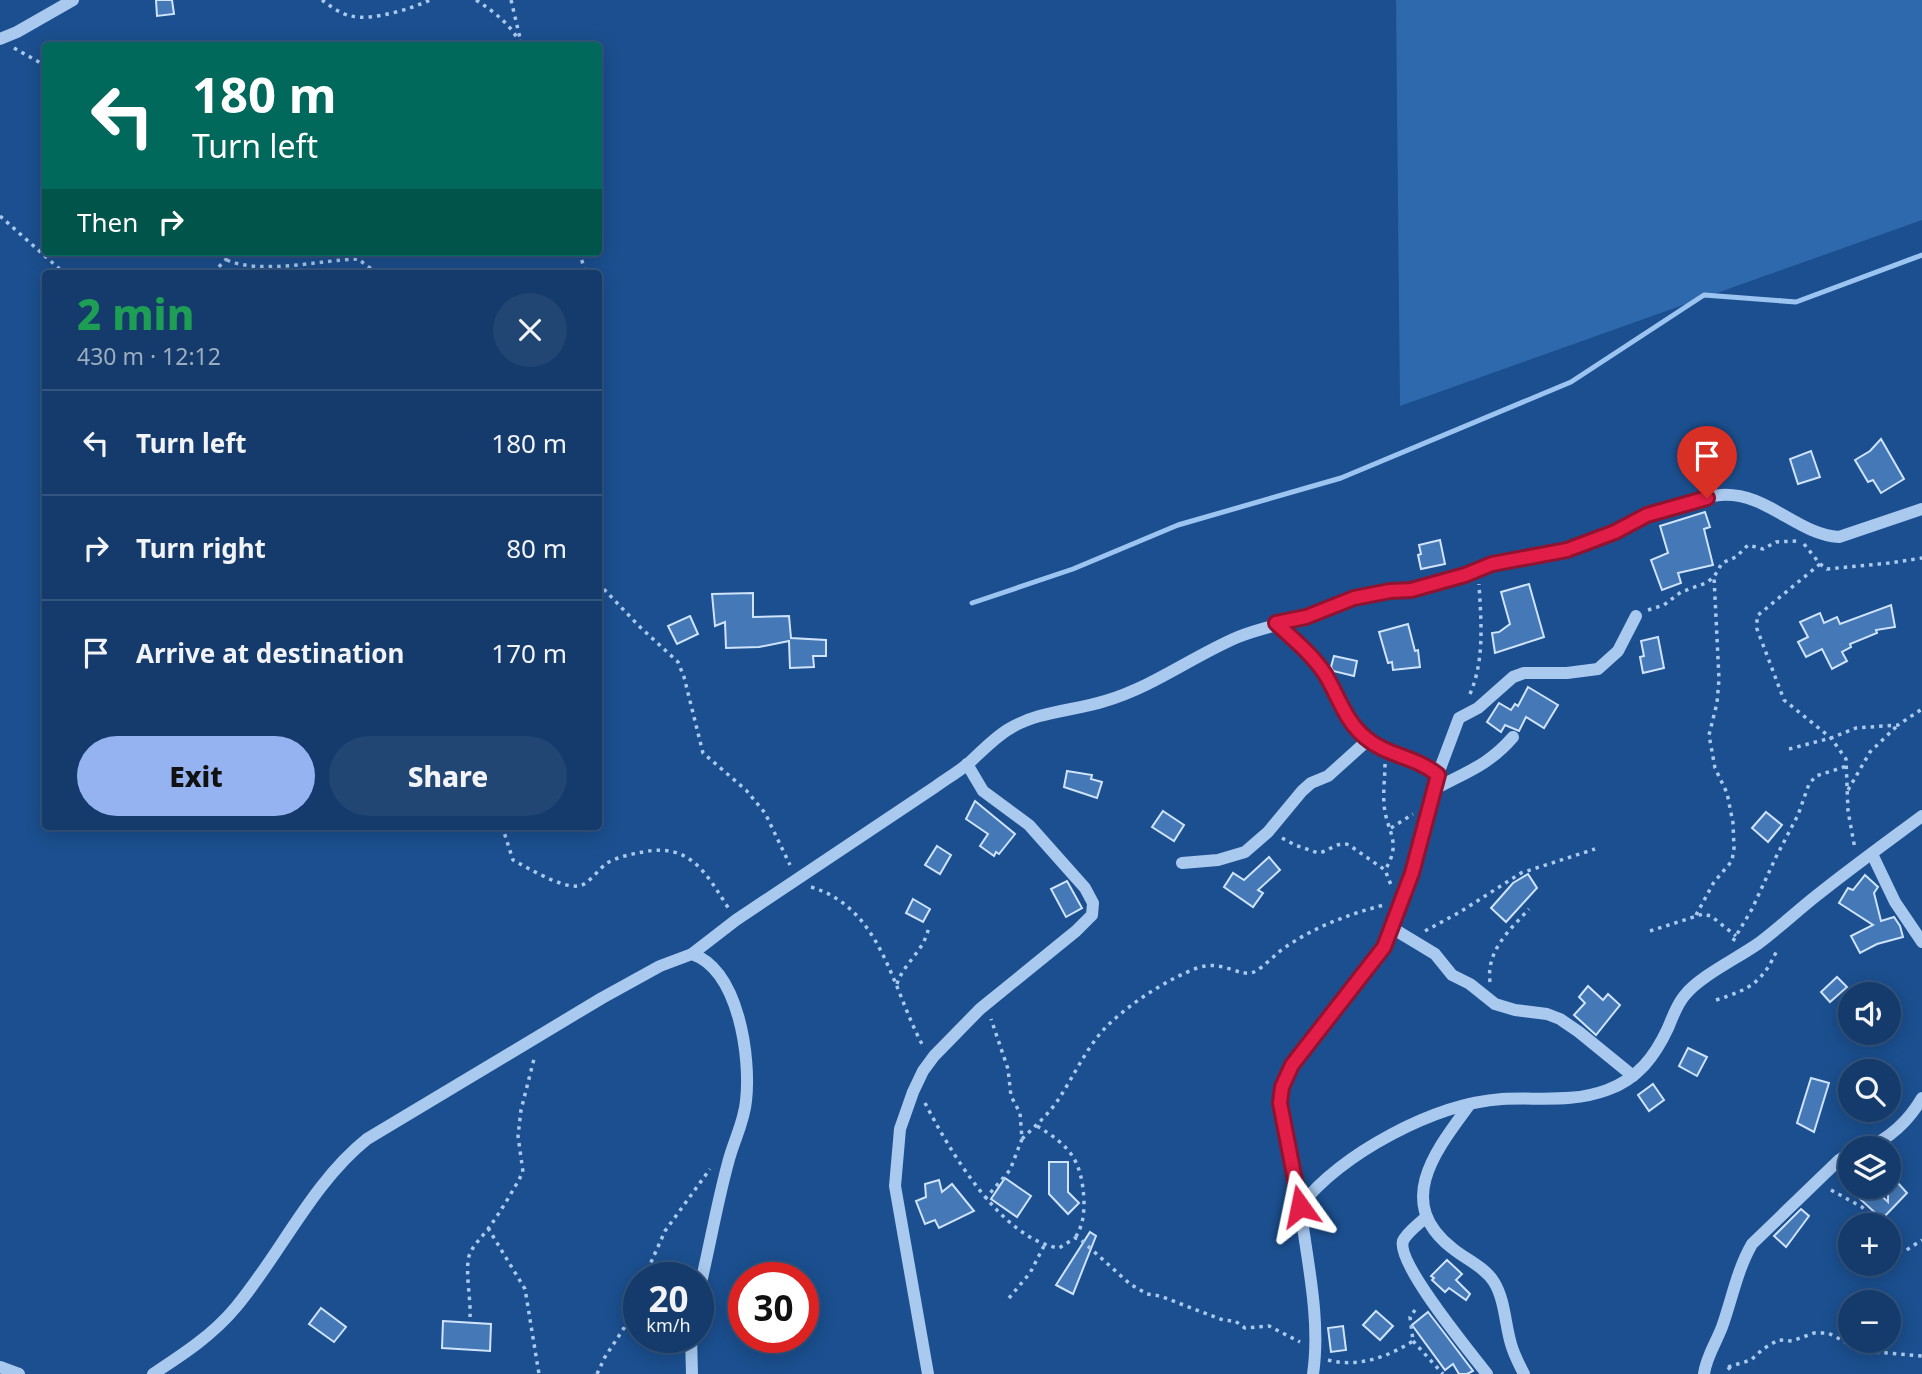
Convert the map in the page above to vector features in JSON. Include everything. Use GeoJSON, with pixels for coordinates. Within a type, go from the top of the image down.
{"type":"FeatureCollection","features":[{"type":"Feature","properties":{"kind":"street"},"geometry":{"type":"LineString","coordinates":[[2,41],[73,0]]}},
{"type":"Feature","properties":{"kind":"street"},"geometry":{"type":"LineString","coordinates":[[153,1374],[189,1350],[236,1308],[301,1215],[349,1153],[387,1126],[540,1035],[660,966],[692,954],[736,920],[967,764],[996,738],[1026,720],[1105,701],[1181,668],[1237,637],[1276,623],[1306,617],[1354,598],[1423,587],[1502,561],[1567,550],[1615,532],[1647,515],[1692,501],[1722,495],[1745,497],[1765,503],[1825,536],[1839,537],[1922,509]]}},
{"type":"Feature","properties":{"kind":"street"},"geometry":{"type":"LineString","coordinates":[[1313,1374],[1316,1354],[1310,1281],[1300,1206],[1280,1103],[1282,1087],[1292,1065],[1378,957],[1412,873],[1438,775],[1459,718],[1478,708],[1513,677],[1524,673],[1567,673],[1598,669],[1618,651],[1636,615]]}},
{"type":"Feature","properties":{"kind":"street"},"geometry":{"type":"LineString","coordinates":[[1276,623],[1317,662],[1348,720],[1368,740],[1384,750],[1424,763],[1438,775]]}},
{"type":"Feature","properties":{"kind":"street"},"geometry":{"type":"LineString","coordinates":[[1435,789],[1482,765],[1499,753],[1513,737]]}},
{"type":"Feature","properties":{"kind":"street"},"geometry":{"type":"LineString","coordinates":[[1182,863],[1200,863],[1234,857],[1245,852],[1268,832],[1302,791],[1311,783],[1328,776],[1368,740]]}},
{"type":"Feature","properties":{"kind":"street"},"geometry":{"type":"LineString","coordinates":[[928,1374],[898,1214],[895,1186],[900,1129],[916,1086],[931,1060],[987,1003],[1076,932],[1092,915],[1093,902],[1085,888],[1029,825],[983,791],[967,764]]}},
{"type":"Feature","properties":{"kind":"street"},"geometry":{"type":"LineString","coordinates":[[1300,1206],[1313,1190],[1372,1146],[1401,1130],[1470,1104],[1502,1099],[1581,1098],[1609,1090],[1633,1076],[1653,1057],[1686,993],[1782,926],[1922,816]]}},
{"type":"Feature","properties":{"kind":"street"},"geometry":{"type":"LineString","coordinates":[[1872,854],[1895,902],[1922,942]]}},
{"type":"Feature","properties":{"kind":"street"},"geometry":{"type":"LineString","coordinates":[[1393,925],[1412,941],[1435,954],[1452,975],[1470,984],[1495,1004],[1547,1014],[1559,1019],[1633,1076]]}},
{"type":"Feature","properties":{"kind":"street"},"geometry":{"type":"LineString","coordinates":[[692,954],[703,957],[713,966],[737,1012],[747,1074],[742,1124],[728,1160],[705,1262]]}},
{"type":"Feature","properties":{"kind":"street"},"geometry":{"type":"LineString","coordinates":[[1889,1136],[1922,1098]]}},
{"type":"Feature","properties":{"kind":"street"},"geometry":{"type":"LineString","coordinates":[[1470,1104],[1432,1160],[1422,1187],[1422,1202],[1426,1217],[1436,1233],[1490,1276],[1496,1284],[1510,1343],[1524,1374]]}},
{"type":"Feature","properties":{"kind":"street"},"geometry":{"type":"LineString","coordinates":[[1704,1374],[1744,1259],[1752,1244],[1838,1164]]}},
{"type":"Feature","properties":{"kind":"street"},"geometry":{"type":"LineString","coordinates":[[1426,1217],[1405,1238],[1403,1250],[1426,1294],[1487,1374]]}},
{"type":"Feature","properties":{"kind":"street"},"geometry":{"type":"LineString","coordinates":[[691,1353],[692,1374]]}},
{"type":"Feature","properties":{"kind":"street"},"geometry":{"type":"LineString","coordinates":[[0,1367],[19,1374]]}},
{"type":"Feature","properties":{"kind":"path"},"geometry":{"type":"LineString","coordinates":[[322,0],[347,16],[357,18],[411,9],[430,0]]}},
{"type":"Feature","properties":{"kind":"path"},"geometry":{"type":"LineString","coordinates":[[476,0],[496,13],[521,42]]}},
{"type":"Feature","properties":{"kind":"path"},"geometry":{"type":"LineString","coordinates":[[510,0],[521,42]]}},
{"type":"Feature","properties":{"kind":"path"},"geometry":{"type":"LineString","coordinates":[[2,41],[42,64]]}},
{"type":"Feature","properties":{"kind":"path"},"geometry":{"type":"LineString","coordinates":[[0,216],[42,253]]}},
{"type":"Feature","properties":{"kind":"path"},"geometry":{"type":"LineString","coordinates":[[45,256],[61,270]]}},
{"type":"Feature","properties":{"kind":"path"},"geometry":{"type":"LineString","coordinates":[[216,270],[230,256]]}},
{"type":"Feature","properties":{"kind":"path"},"geometry":{"type":"LineString","coordinates":[[227,260],[262,266],[358,259],[373,270]]}},
{"type":"Feature","properties":{"kind":"path"},"geometry":{"type":"LineString","coordinates":[[1636,615],[1664,606],[1681,592],[1706,583],[1714,577],[1722,563],[1748,545],[1763,549],[1785,541],[1797,541],[1805,545],[1827,569],[1922,558]]}},
{"type":"Feature","properties":{"kind":"path"},"geometry":{"type":"LineString","coordinates":[[1820,564],[1757,615],[1757,629],[1784,700],[1831,738],[1846,759],[1848,811],[1858,864]]}},
{"type":"Feature","properties":{"kind":"path"},"geometry":{"type":"LineString","coordinates":[[1459,718],[1475,683],[1481,652],[1478,570]]}},
{"type":"Feature","properties":{"kind":"path"},"geometry":{"type":"LineString","coordinates":[[1696,915],[1714,883],[1732,861],[1734,848],[1733,822],[1727,793],[1711,754],[1709,736],[1717,703],[1719,678],[1714,577]]}},
{"type":"Feature","properties":{"kind":"path"},"geometry":{"type":"LineString","coordinates":[[602,587],[678,662],[703,753],[746,790],[765,813],[797,880],[830,892],[869,929],[883,952],[915,1030],[931,1060]]}},
{"type":"Feature","properties":{"kind":"path"},"geometry":{"type":"LineString","coordinates":[[1847,792],[1870,752],[1898,725],[1922,709]]}},
{"type":"Feature","properties":{"kind":"path"},"geometry":{"type":"LineString","coordinates":[[1789,749],[1856,728],[1898,725]]}},
{"type":"Feature","properties":{"kind":"path"},"geometry":{"type":"LineString","coordinates":[[1384,750],[1384,804],[1394,848],[1385,870]]}},
{"type":"Feature","properties":{"kind":"path"},"geometry":{"type":"LineString","coordinates":[[1732,943],[1752,909],[1798,815],[1809,784],[1816,776],[1847,766]]}},
{"type":"Feature","properties":{"kind":"path"},"geometry":{"type":"LineString","coordinates":[[503,830],[513,860],[562,883],[576,886],[588,881],[609,862],[628,855],[650,850],[678,851],[698,864],[736,920]]}},
{"type":"Feature","properties":{"kind":"path"},"geometry":{"type":"LineString","coordinates":[[1268,832],[1318,853],[1344,843],[1385,870],[1392,890]]}},
{"type":"Feature","properties":{"kind":"path"},"geometry":{"type":"LineString","coordinates":[[1412,941],[1521,873],[1595,849]]}},
{"type":"Feature","properties":{"kind":"path"},"geometry":{"type":"LineString","coordinates":[[1022,1139],[1037,1126],[1060,1098],[1107,1026],[1133,1005],[1178,976],[1202,967],[1217,965],[1239,972],[1255,972],[1287,946],[1333,920],[1393,902],[1393,925]]}},
{"type":"Feature","properties":{"kind":"path"},"geometry":{"type":"LineString","coordinates":[[1495,1004],[1489,977],[1495,950],[1529,909]]}},
{"type":"Feature","properties":{"kind":"path"},"geometry":{"type":"LineString","coordinates":[[1650,931],[1696,915],[1711,916],[1736,936]]}},
{"type":"Feature","properties":{"kind":"path"},"geometry":{"type":"LineString","coordinates":[[896,986],[900,972],[923,945],[929,925]]}},
{"type":"Feature","properties":{"kind":"path"},"geometry":{"type":"LineString","coordinates":[[1716,1000],[1750,987],[1764,976],[1783,939]]}},
{"type":"Feature","properties":{"kind":"path"},"geometry":{"type":"LineString","coordinates":[[985,1199],[1010,1170],[1022,1139],[1020,1113],[1011,1097],[1008,1069],[987,1003]]}},
{"type":"Feature","properties":{"kind":"path"},"geometry":{"type":"LineString","coordinates":[[470,1317],[469,1258],[475,1244],[523,1172],[517,1136],[540,1035]]}},
{"type":"Feature","properties":{"kind":"path"},"geometry":{"type":"LineString","coordinates":[[916,1086],[934,1120],[985,1199],[1032,1238],[1059,1248],[1075,1238],[1083,1220],[1083,1180],[1072,1153],[1058,1138],[1037,1126]]}},
{"type":"Feature","properties":{"kind":"path"},"geometry":{"type":"LineString","coordinates":[[651,1262],[666,1231],[710,1168]]}},
{"type":"Feature","properties":{"kind":"path"},"geometry":{"type":"LineString","coordinates":[[1816,1184],[1842,1195],[1867,1213]]}},
{"type":"Feature","properties":{"kind":"path"},"geometry":{"type":"LineString","coordinates":[[488,1228],[526,1289],[539,1374]]}},
{"type":"Feature","properties":{"kind":"path"},"geometry":{"type":"LineString","coordinates":[[1075,1238],[1087,1244],[1130,1283],[1147,1294],[1160,1296],[1223,1320],[1236,1321],[1245,1328],[1269,1326],[1316,1354],[1339,1363],[1355,1364],[1391,1352],[1413,1340]]}},
{"type":"Feature","properties":{"kind":"path"},"geometry":{"type":"LineString","coordinates":[[1901,1251],[1922,1240]]}},
{"type":"Feature","properties":{"kind":"path"},"geometry":{"type":"LineString","coordinates":[[1009,1297],[1030,1273],[1045,1244]]}},
{"type":"Feature","properties":{"kind":"path"},"geometry":{"type":"LineString","coordinates":[[1426,1294],[1410,1317],[1413,1340],[1443,1374]]}},
{"type":"Feature","properties":{"kind":"path"},"geometry":{"type":"LineString","coordinates":[[597,1374],[623,1330]]}},
{"type":"Feature","properties":{"kind":"path"},"geometry":{"type":"LineString","coordinates":[[1728,1367],[1751,1360],[1778,1340],[1792,1341],[1814,1333],[1828,1334],[1863,1351],[1922,1356]]}},
{"type":"Feature","properties":{"kind":"shaded area"},"geometry":{"type":"Polygon","coordinates":[[[1396,0],[1922,0],[1922,220],[1400,406],[1396,0]]]}},
{"type":"Feature","properties":{"kind":"building"},"geometry":{"type":"Polygon","coordinates":[[[156,0],[172,0],[174,14],[157,16],[156,0]]]}},
{"type":"Feature","properties":{"kind":"building"},"geometry":{"type":"Polygon","coordinates":[[[1881,439],[1904,479],[1881,493],[1873,480],[1868,482],[1855,460],[1870,451],[1881,439]]]}},
{"type":"Feature","properties":{"kind":"building"},"geometry":{"type":"Polygon","coordinates":[[[1811,451],[1820,477],[1798,484],[1790,459],[1811,451]]]}},
{"type":"Feature","properties":{"kind":"building"},"geometry":{"type":"Polygon","coordinates":[[[1705,512],[1710,527],[1704,529],[1713,565],[1678,573],[1681,583],[1662,590],[1651,560],[1668,553],[1660,526],[1705,512]]]}},
{"type":"Feature","properties":{"kind":"building"},"geometry":{"type":"Polygon","coordinates":[[[1440,540],[1445,564],[1421,569],[1419,545],[1440,540]]]}},
{"type":"Feature","properties":{"kind":"building"},"geometry":{"type":"Polygon","coordinates":[[[1529,584],[1544,637],[1495,653],[1492,633],[1499,632],[1510,624],[1501,592],[1529,584]]]}},
{"type":"Feature","properties":{"kind":"building"},"geometry":{"type":"Polygon","coordinates":[[[753,593],[753,617],[789,616],[791,638],[826,640],[826,656],[813,656],[814,667],[790,668],[789,641],[759,647],[726,648],[725,622],[715,626],[712,594],[753,593]]]}},
{"type":"Feature","properties":{"kind":"building"},"geometry":{"type":"Polygon","coordinates":[[[1891,605],[1895,627],[1876,630],[1877,633],[1850,644],[1851,647],[1842,652],[1847,661],[1832,669],[1822,649],[1806,657],[1798,642],[1808,637],[1800,622],[1820,613],[1824,623],[1837,617],[1840,624],[1891,605]]]}},
{"type":"Feature","properties":{"kind":"building"},"geometry":{"type":"Polygon","coordinates":[[[690,616],[698,634],[677,644],[668,626],[690,616]]]}},
{"type":"Feature","properties":{"kind":"building"},"geometry":{"type":"Polygon","coordinates":[[[1408,624],[1415,651],[1418,650],[1420,667],[1393,670],[1392,662],[1388,663],[1379,632],[1408,624]]]}},
{"type":"Feature","properties":{"kind":"building"},"geometry":{"type":"Polygon","coordinates":[[[1658,637],[1664,668],[1643,673],[1641,641],[1658,637]]]}},
{"type":"Feature","properties":{"kind":"building"},"geometry":{"type":"Polygon","coordinates":[[[1334,656],[1357,661],[1354,676],[1333,671],[1331,667],[1334,656]]]}},
{"type":"Feature","properties":{"kind":"building"},"geometry":{"type":"Polygon","coordinates":[[[1528,687],[1558,705],[1544,728],[1526,717],[1519,731],[1505,725],[1501,732],[1487,722],[1499,703],[1511,710],[1515,704],[1518,706],[1528,687]]]}},
{"type":"Feature","properties":{"kind":"building"},"geometry":{"type":"Polygon","coordinates":[[[1067,771],[1092,775],[1091,779],[1102,782],[1097,798],[1064,787],[1067,771]]]}},
{"type":"Feature","properties":{"kind":"building"},"geometry":{"type":"Polygon","coordinates":[[[975,801],[1015,834],[999,854],[996,852],[994,856],[980,846],[988,834],[966,819],[975,801]]]}},
{"type":"Feature","properties":{"kind":"building"},"geometry":{"type":"Polygon","coordinates":[[[1163,811],[1184,825],[1174,841],[1152,827],[1163,811]]]}},
{"type":"Feature","properties":{"kind":"building"},"geometry":{"type":"Polygon","coordinates":[[[1766,812],[1782,825],[1768,842],[1752,828],[1766,812]]]}},
{"type":"Feature","properties":{"kind":"building"},"geometry":{"type":"Polygon","coordinates":[[[937,846],[951,855],[940,874],[925,865],[937,846]]]}},
{"type":"Feature","properties":{"kind":"building"},"geometry":{"type":"Polygon","coordinates":[[[1269,857],[1280,870],[1258,890],[1263,893],[1253,907],[1224,887],[1233,873],[1244,880],[1269,857]]]}},
{"type":"Feature","properties":{"kind":"building"},"geometry":{"type":"Polygon","coordinates":[[[1528,874],[1537,888],[1506,922],[1491,908],[1513,883],[1528,874]]]}},
{"type":"Feature","properties":{"kind":"building"},"geometry":{"type":"Polygon","coordinates":[[[1865,875],[1878,887],[1874,893],[1881,921],[1894,917],[1903,937],[1877,944],[1860,953],[1851,936],[1873,925],[1839,903],[1848,888],[1853,890],[1865,875]]]}},
{"type":"Feature","properties":{"kind":"building"},"geometry":{"type":"Polygon","coordinates":[[[1067,881],[1082,908],[1066,917],[1051,889],[1067,881]]]}},
{"type":"Feature","properties":{"kind":"building"},"geometry":{"type":"Polygon","coordinates":[[[913,899],[930,909],[923,922],[906,913],[913,899]]]}},
{"type":"Feature","properties":{"kind":"building"},"geometry":{"type":"Polygon","coordinates":[[[1837,977],[1842,982],[1838,982],[1838,995],[1830,1002],[1821,992],[1837,977]]]}},
{"type":"Feature","properties":{"kind":"building"},"geometry":{"type":"Polygon","coordinates":[[[1588,986],[1603,1000],[1608,994],[1620,1005],[1596,1035],[1574,1015],[1585,1003],[1579,997],[1588,986]]]}},
{"type":"Feature","properties":{"kind":"building"},"geometry":{"type":"Polygon","coordinates":[[[1688,1048],[1707,1057],[1697,1076],[1679,1066],[1688,1048]]]}},
{"type":"Feature","properties":{"kind":"building"},"geometry":{"type":"Polygon","coordinates":[[[1811,1078],[1829,1083],[1814,1132],[1797,1123],[1811,1078]]]}},
{"type":"Feature","properties":{"kind":"building"},"geometry":{"type":"Polygon","coordinates":[[[1653,1084],[1664,1100],[1649,1111],[1638,1095],[1653,1084]]]}},
{"type":"Feature","properties":{"kind":"building"},"geometry":{"type":"Polygon","coordinates":[[[1049,1162],[1068,1162],[1068,1192],[1079,1203],[1068,1214],[1049,1194],[1049,1162]]]}},
{"type":"Feature","properties":{"kind":"building"},"geometry":{"type":"Polygon","coordinates":[[[1005,1178],[1031,1196],[1017,1217],[991,1199],[1005,1178]]]}},
{"type":"Feature","properties":{"kind":"building"},"geometry":{"type":"Polygon","coordinates":[[[939,1180],[942,1192],[952,1184],[974,1211],[939,1228],[935,1220],[925,1224],[916,1201],[926,1197],[925,1184],[939,1180]]]}},
{"type":"Feature","properties":{"kind":"building"},"geometry":{"type":"Polygon","coordinates":[[[1901,1186],[1907,1193],[1888,1213],[1875,1213],[1860,1199],[1885,1199],[1888,1202],[1888,1199],[1901,1199],[1901,1186]]]}},
{"type":"Feature","properties":{"kind":"building"},"geometry":{"type":"Polygon","coordinates":[[[1801,1209],[1809,1216],[1786,1247],[1774,1236],[1801,1209]]]}},
{"type":"Feature","properties":{"kind":"building"},"geometry":{"type":"Polygon","coordinates":[[[1090,1232],[1096,1236],[1073,1294],[1056,1285],[1090,1232]]]}},
{"type":"Feature","properties":{"kind":"building"},"geometry":{"type":"Polygon","coordinates":[[[1447,1260],[1462,1274],[1456,1280],[1470,1294],[1466,1300],[1449,1288],[1445,1292],[1432,1280],[1434,1278],[1431,1276],[1447,1260]]]}},
{"type":"Feature","properties":{"kind":"building"},"geometry":{"type":"Polygon","coordinates":[[[321,1308],[346,1327],[334,1342],[309,1324],[321,1308]]]}},
{"type":"Feature","properties":{"kind":"building"},"geometry":{"type":"Polygon","coordinates":[[[1376,1311],[1393,1326],[1380,1340],[1363,1325],[1376,1311]]]}},
{"type":"Feature","properties":{"kind":"building"},"geometry":{"type":"Polygon","coordinates":[[[1428,1312],[1473,1371],[1459,1374],[1453,1364],[1445,1370],[1412,1325],[1428,1312]]]}},
{"type":"Feature","properties":{"kind":"building"},"geometry":{"type":"Polygon","coordinates":[[[443,1321],[491,1324],[490,1351],[442,1348],[443,1321]]]}},
{"type":"Feature","properties":{"kind":"building"},"geometry":{"type":"Polygon","coordinates":[[[1343,1326],[1346,1350],[1331,1352],[1328,1328],[1343,1326]]]}},
{"type":"Feature","properties":{"kind":"waterway"},"geometry":{"type":"LineString","coordinates":[[972,603],[1073,569],[1178,525],[1341,478],[1571,382],[1704,295],[1796,302],[1922,255]]}},
{"type":"Feature","properties":{"kind":"route"},"geometry":{"type":"LineString","coordinates":[[1300,1206],[1280,1103],[1282,1087],[1292,1065],[1384,947],[1412,873],[1438,775],[1424,763],[1384,750],[1359,733],[1348,720],[1317,662],[1276,623],[1306,617],[1354,598],[1411,590],[1465,575],[1492,564],[1567,550],[1615,532],[1647,515],[1707,498]]}}]}
